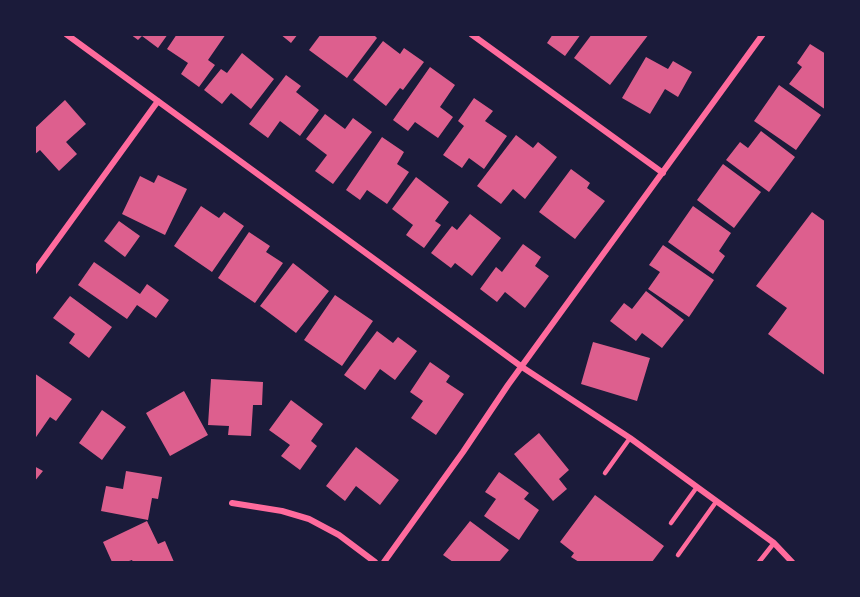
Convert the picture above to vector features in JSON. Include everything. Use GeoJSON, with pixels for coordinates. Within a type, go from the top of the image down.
{"type":"FeatureCollection","features":[{"type":"Feature","properties":{"kind":"street"},"geometry":{"type":"LineString","coordinates":[[66,34],[522,367],[630,438],[774,543],[792,562]]}},
{"type":"Feature","properties":{"kind":"street"},"geometry":{"type":"LineString","coordinates":[[471,34],[663,173]]}},
{"type":"Feature","properties":{"kind":"street"},"geometry":{"type":"LineString","coordinates":[[384,562],[763,34]]}},
{"type":"Feature","properties":{"kind":"street"},"geometry":{"type":"LineString","coordinates":[[34,272],[158,101]]}},
{"type":"Feature","properties":{"kind":"street"},"geometry":{"type":"LineString","coordinates":[[232,503],[282,511],[309,519],[339,535],[375,562]]}},
{"type":"Feature","properties":{"kind":"lane"},"geometry":{"type":"LineString","coordinates":[[605,474],[630,438]]}},
{"type":"Feature","properties":{"kind":"lane"},"geometry":{"type":"LineString","coordinates":[[671,523],[697,487]]}},
{"type":"Feature","properties":{"kind":"lane"},"geometry":{"type":"LineString","coordinates":[[678,555],[716,502]]}},
{"type":"Feature","properties":{"kind":"lane"},"geometry":{"type":"LineString","coordinates":[[759,562],[774,543]]}},
{"type":"Feature","properties":{"kind":"building"},"geometry":{"type":"Polygon","coordinates":[[[130,34],[168,34],[158,48],[142,36],[138,40],[130,34]]]}},
{"type":"Feature","properties":{"kind":"building"},"geometry":{"type":"Polygon","coordinates":[[[177,34],[226,34],[208,60],[215,65],[199,87],[181,74],[188,63],[167,49],[177,34]]]}},
{"type":"Feature","properties":{"kind":"building"},"geometry":{"type":"Polygon","coordinates":[[[280,34],[298,34],[291,43],[280,34]]]}},
{"type":"Feature","properties":{"kind":"building"},"geometry":{"type":"Polygon","coordinates":[[[321,34],[373,34],[377,38],[347,78],[309,50],[321,34]]]}},
{"type":"Feature","properties":{"kind":"building"},"geometry":{"type":"Polygon","coordinates":[[[553,34],[581,34],[565,56],[547,43],[553,34]]]}},
{"type":"Feature","properties":{"kind":"building"},"geometry":{"type":"Polygon","coordinates":[[[592,34],[649,34],[610,85],[574,58],[592,34]]]}},
{"type":"Feature","properties":{"kind":"building"},"geometry":{"type":"Polygon","coordinates":[[[383,41],[400,54],[404,48],[424,62],[403,90],[400,88],[386,106],[353,80],[383,41]]]}},
{"type":"Feature","properties":{"kind":"building"},"geometry":{"type":"Polygon","coordinates":[[[810,44],[826,54],[826,110],[789,84],[802,67],[797,63],[810,44]]]}},
{"type":"Feature","properties":{"kind":"building"},"geometry":{"type":"Polygon","coordinates":[[[242,53],[274,79],[251,109],[231,93],[222,104],[204,90],[221,69],[227,73],[242,53]]]}},
{"type":"Feature","properties":{"kind":"building"},"geometry":{"type":"Polygon","coordinates":[[[646,57],[668,69],[673,61],[692,72],[678,97],[665,89],[650,114],[622,98],[646,57]]]}},
{"type":"Feature","properties":{"kind":"building"},"geometry":{"type":"Polygon","coordinates":[[[430,67],[455,85],[440,107],[453,117],[438,138],[415,122],[408,131],[393,120],[430,67]]]}},
{"type":"Feature","properties":{"kind":"building"},"geometry":{"type":"Polygon","coordinates":[[[286,75],[301,86],[296,92],[319,110],[300,136],[280,121],[268,138],[249,124],[286,75]]]}},
{"type":"Feature","properties":{"kind":"building"},"geometry":{"type":"Polygon","coordinates":[[[779,85],[821,115],[796,150],[754,121],[779,85]]]}},
{"type":"Feature","properties":{"kind":"building"},"geometry":{"type":"Polygon","coordinates":[[[474,98],[493,111],[485,121],[507,136],[484,169],[469,158],[462,168],[443,155],[464,126],[458,121],[474,98]]]}},
{"type":"Feature","properties":{"kind":"building"},"geometry":{"type":"Polygon","coordinates":[[[65,100],[86,124],[66,142],[77,154],[59,171],[40,150],[34,155],[34,129],[65,100]]]}},
{"type":"Feature","properties":{"kind":"building"},"geometry":{"type":"Polygon","coordinates":[[[325,114],[345,129],[353,118],[372,132],[333,184],[315,171],[327,155],[306,139],[325,114]]]}},
{"type":"Feature","properties":{"kind":"building"},"geometry":{"type":"Polygon","coordinates":[[[761,131],[795,157],[769,192],[726,160],[740,142],[748,148],[761,131]]]}},
{"type":"Feature","properties":{"kind":"building"},"geometry":{"type":"Polygon","coordinates":[[[516,135],[533,148],[538,142],[557,157],[525,199],[513,189],[501,204],[477,186],[516,135]]]}},
{"type":"Feature","properties":{"kind":"building"},"geometry":{"type":"Polygon","coordinates":[[[382,137],[404,152],[397,164],[409,172],[387,204],[367,190],[360,200],[346,190],[382,137]]]}},
{"type":"Feature","properties":{"kind":"building"},"geometry":{"type":"Polygon","coordinates":[[[723,164],[761,192],[734,228],[697,200],[723,164]]]}},
{"type":"Feature","properties":{"kind":"building"},"geometry":{"type":"Polygon","coordinates":[[[571,169],[590,183],[587,188],[605,201],[575,239],[539,212],[571,169]]]}},
{"type":"Feature","properties":{"kind":"building"},"geometry":{"type":"Polygon","coordinates":[[[158,175],[187,189],[165,235],[122,214],[140,176],[154,183],[158,175]]]}},
{"type":"Feature","properties":{"kind":"building"},"geometry":{"type":"Polygon","coordinates":[[[416,177],[449,202],[435,221],[441,225],[424,248],[406,235],[413,225],[392,209],[416,177]]]}},
{"type":"Feature","properties":{"kind":"building"},"geometry":{"type":"Polygon","coordinates":[[[201,206],[219,218],[224,212],[244,226],[212,272],[174,246],[201,206]]]}},
{"type":"Feature","properties":{"kind":"building"},"geometry":{"type":"Polygon","coordinates":[[[693,206],[731,233],[719,251],[725,256],[713,274],[668,242],[693,206]]]}},
{"type":"Feature","properties":{"kind":"building"},"geometry":{"type":"Polygon","coordinates":[[[812,212],[826,222],[826,376],[768,334],[787,308],[756,286],[812,212]]]}},
{"type":"Feature","properties":{"kind":"building"},"geometry":{"type":"Polygon","coordinates":[[[470,214],[501,238],[472,276],[455,263],[451,268],[431,253],[452,226],[457,230],[470,214]]]}},
{"type":"Feature","properties":{"kind":"building"},"geometry":{"type":"Polygon","coordinates":[[[119,221],[140,236],[125,257],[104,241],[119,221]]]}},
{"type":"Feature","properties":{"kind":"building"},"geometry":{"type":"Polygon","coordinates":[[[249,232],[270,246],[266,252],[283,263],[255,303],[218,278],[249,232]]]}},
{"type":"Feature","properties":{"kind":"building"},"geometry":{"type":"Polygon","coordinates":[[[523,244],[541,257],[535,266],[549,276],[525,308],[505,292],[497,302],[480,289],[496,267],[502,272],[523,244]]]}},
{"type":"Feature","properties":{"kind":"building"},"geometry":{"type":"Polygon","coordinates":[[[663,245],[714,280],[689,317],[648,289],[660,272],[649,265],[663,245]]]}},
{"type":"Feature","properties":{"kind":"building"},"geometry":{"type":"Polygon","coordinates":[[[94,262],[140,294],[147,284],[169,300],[156,318],[137,305],[127,319],[78,285],[94,262]]]}},
{"type":"Feature","properties":{"kind":"building"},"geometry":{"type":"Polygon","coordinates":[[[293,263],[329,291],[296,333],[260,306],[293,263]]]}},
{"type":"Feature","properties":{"kind":"building"},"geometry":{"type":"Polygon","coordinates":[[[646,291],[684,320],[662,348],[642,333],[636,341],[610,321],[624,303],[632,309],[646,291]]]}},
{"type":"Feature","properties":{"kind":"building"},"geometry":{"type":"Polygon","coordinates":[[[335,295],[373,321],[342,366],[304,340],[335,295]]]}},
{"type":"Feature","properties":{"kind":"building"},"geometry":{"type":"Polygon","coordinates":[[[70,296],[112,327],[89,358],[69,343],[75,334],[53,318],[70,296]]]}},
{"type":"Feature","properties":{"kind":"building"},"geometry":{"type":"Polygon","coordinates":[[[377,331],[393,343],[398,337],[417,351],[395,380],[380,369],[365,390],[344,375],[377,331]]]}},
{"type":"Feature","properties":{"kind":"building"},"geometry":{"type":"Polygon","coordinates":[[[593,342],[650,358],[637,401],[581,384],[593,342]]]}},
{"type":"Feature","properties":{"kind":"building"},"geometry":{"type":"Polygon","coordinates":[[[430,362],[450,376],[446,382],[464,394],[436,435],[411,418],[423,401],[410,392],[430,362]]]}},
{"type":"Feature","properties":{"kind":"building"},"geometry":{"type":"Polygon","coordinates":[[[34,373],[72,399],[56,421],[50,417],[34,440],[34,373]]]}},
{"type":"Feature","properties":{"kind":"building"},"geometry":{"type":"Polygon","coordinates":[[[211,379],[263,382],[262,405],[253,405],[251,436],[228,435],[229,426],[208,425],[211,379]]]}},
{"type":"Feature","properties":{"kind":"building"},"geometry":{"type":"Polygon","coordinates":[[[184,391],[208,435],[170,456],[146,413],[184,391]]]}},
{"type":"Feature","properties":{"kind":"building"},"geometry":{"type":"Polygon","coordinates":[[[291,400],[323,424],[311,441],[317,446],[300,470],[281,456],[290,445],[269,430],[291,400]]]}},
{"type":"Feature","properties":{"kind":"building"},"geometry":{"type":"Polygon","coordinates":[[[102,410],[126,427],[102,460],[79,443],[102,410]]]}},
{"type":"Feature","properties":{"kind":"building"},"geometry":{"type":"Polygon","coordinates":[[[539,433],[569,470],[559,479],[567,489],[553,501],[514,454],[539,433]]]}},
{"type":"Feature","properties":{"kind":"building"},"geometry":{"type":"Polygon","coordinates":[[[356,447],[399,480],[380,505],[356,486],[345,501],[326,486],[356,447]]]}},
{"type":"Feature","properties":{"kind":"building"},"geometry":{"type":"Polygon","coordinates":[[[34,466],[43,471],[34,482],[34,466]]]}},
{"type":"Feature","properties":{"kind":"building"},"geometry":{"type":"Polygon","coordinates":[[[126,471],[162,477],[158,499],[152,498],[148,520],[101,511],[106,486],[123,489],[126,471]]]}},
{"type":"Feature","properties":{"kind":"building"},"geometry":{"type":"Polygon","coordinates":[[[499,472],[529,493],[524,499],[539,510],[519,540],[484,516],[496,499],[485,492],[499,472]]]}},
{"type":"Feature","properties":{"kind":"building"},"geometry":{"type":"Polygon","coordinates":[[[595,495],[664,546],[652,562],[579,562],[571,557],[574,553],[560,542],[595,495]]]}},
{"type":"Feature","properties":{"kind":"building"},"geometry":{"type":"Polygon","coordinates":[[[147,521],[158,544],[165,541],[174,562],[133,562],[132,560],[112,562],[103,542],[147,521]]]}},
{"type":"Feature","properties":{"kind":"building"},"geometry":{"type":"Polygon","coordinates":[[[470,521],[509,550],[499,562],[453,562],[443,555],[470,521]]]}}]}
